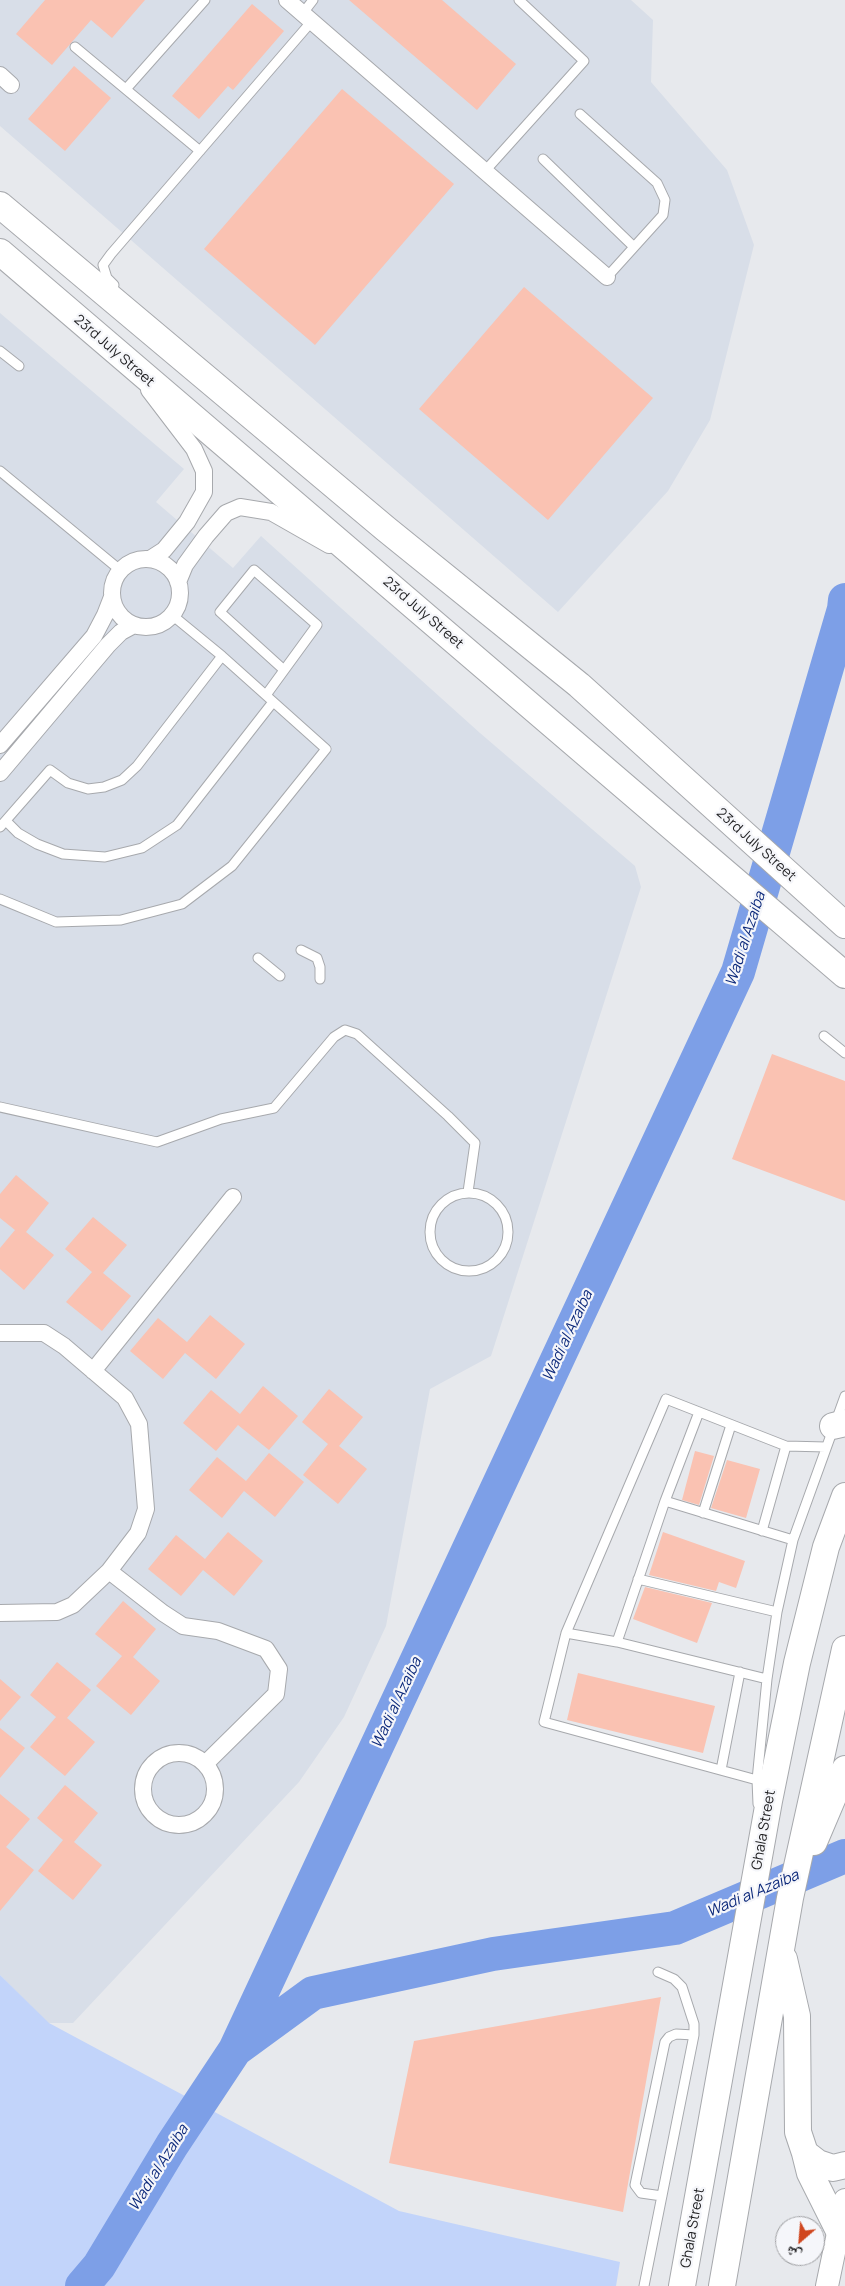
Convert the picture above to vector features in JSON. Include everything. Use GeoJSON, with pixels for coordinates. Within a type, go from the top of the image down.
{"type":"FeatureCollection","features":[{"type":"Feature","properties":{"kind":"main road","name":"23rd July Street"},"geometry":{"type":"LineString","coordinates":[[0,205],[386,529],[579,685],[845,925]]}},
{"type":"Feature","properties":{"kind":"main road","name":"23rd July Street"},"geometry":{"type":"LineString","coordinates":[[0,252],[133,368],[380,576],[845,976]]}},
{"type":"Feature","properties":{"kind":"main road","name":"Ghala Street"},"geometry":{"type":"LineString","coordinates":[[682,2286],[760,1854],[797,1663],[826,1547],[845,1496]]}},
{"type":"Feature","properties":{"kind":"main road"},"geometry":{"type":"LineString","coordinates":[[722,2286],[790,1898],[845,1649]]}},
{"type":"Feature","properties":{"kind":"main road"},"geometry":{"type":"LineString","coordinates":[[790,1898],[845,1769]]}},
{"type":"Feature","properties":{"kind":"main road"},"geometry":{"type":"LineString","coordinates":[[782,1946],[796,2016],[796,2118],[798,2132],[810,2173],[842,2242]]}},
{"type":"Feature","properties":{"kind":"main road"},"geometry":{"type":"LineString","coordinates":[[805,2153],[822,2166],[833,2168],[845,2165]]}},
{"type":"Feature","properties":{"kind":"street"},"geometry":{"type":"LineString","coordinates":[[287,0],[607,277]]}},
{"type":"Feature","properties":{"kind":"street"},"geometry":{"type":"LineString","coordinates":[[133,368],[194,449],[204,471],[204,492],[187,522],[164,550],[150,559]]}},
{"type":"Feature","properties":{"kind":"street"},"geometry":{"type":"LineString","coordinates":[[178,582],[185,565],[206,536],[226,512],[240,507],[271,512],[380,576]]}},
{"type":"Feature","properties":{"kind":"street"},"geometry":{"type":"LineString","coordinates":[[0,745],[94,636],[112,597],[115,578],[128,563],[139,559],[150,559],[168,567],[178,582],[180,594],[178,605],[172,615],[154,626],[144,627],[134,625],[119,614],[112,597]]}},
{"type":"Feature","properties":{"kind":"street"},"geometry":{"type":"LineString","coordinates":[[0,773],[108,645],[121,632],[134,625]]}},
{"type":"Feature","properties":{"kind":"street"},"geometry":{"type":"LineString","coordinates":[[93,1371],[233,1197]]}},
{"type":"Feature","properties":{"kind":"street"},"geometry":{"type":"LineString","coordinates":[[0,1332],[44,1333],[64,1346],[125,1398],[139,1424],[146,1509],[138,1533],[109,1571],[73,1605],[56,1612],[0,1613]]}},
{"type":"Feature","properties":{"kind":"street"},"geometry":{"type":"LineString","coordinates":[[109,1571],[183,1626],[218,1631],[266,1649],[279,1669],[276,1694],[205,1764]]}},
{"type":"Feature","properties":{"kind":"street"},"geometry":{"type":"LineString","coordinates":[[185,1753],[196,1757],[205,1764],[212,1774],[215,1786],[214,1799],[209,1810],[200,1819],[188,1824],[175,1825],[163,1822],[153,1814],[146,1805],[143,1783],[146,1772],[153,1763],[168,1755],[185,1753]]}},
{"type":"Feature","properties":{"kind":"street"},"geometry":{"type":"LineString","coordinates":[[827,2286],[842,2242],[845,2200]]}},
{"type":"Feature","properties":{"kind":"lane"},"geometry":{"type":"LineString","coordinates":[[126,89],[205,0]]}},
{"type":"Feature","properties":{"kind":"lane"},"geometry":{"type":"LineString","coordinates":[[123,294],[106,278],[103,265],[200,151],[307,17],[313,0]]}},
{"type":"Feature","properties":{"kind":"lane"},"geometry":{"type":"LineString","coordinates":[[485,171],[584,62],[519,0]]}},
{"type":"Feature","properties":{"kind":"lane"},"geometry":{"type":"LineString","coordinates":[[75,47],[200,151]]}},
{"type":"Feature","properties":{"kind":"lane"},"geometry":{"type":"LineString","coordinates":[[580,114],[657,184],[665,200],[663,215],[607,277]]}},
{"type":"Feature","properties":{"kind":"lane"},"geometry":{"type":"LineString","coordinates":[[543,159],[634,247]]}},
{"type":"Feature","properties":{"kind":"lane"},"geometry":{"type":"LineString","coordinates":[[135,306],[200,373]]}},
{"type":"Feature","properties":{"kind":"lane"},"geometry":{"type":"LineString","coordinates":[[0,351],[19,366]]}},
{"type":"Feature","properties":{"kind":"lane"},"geometry":{"type":"LineString","coordinates":[[0,471],[120,570]]}},
{"type":"Feature","properties":{"kind":"lane"},"geometry":{"type":"LineString","coordinates":[[266,695],[317,625],[254,570],[220,612],[284,670]]}},
{"type":"Feature","properties":{"kind":"lane"},"geometry":{"type":"LineString","coordinates":[[0,899],[56,922],[121,920],[182,904],[232,866],[326,749],[222,656],[172,615]]}},
{"type":"Feature","properties":{"kind":"lane"},"geometry":{"type":"LineString","coordinates":[[222,656],[137,766],[122,780],[104,787],[88,788],[68,783],[50,770],[3,824],[64,854],[105,857],[142,848],[177,825],[273,702]]}},
{"type":"Feature","properties":{"kind":"lane"},"geometry":{"type":"LineString","coordinates":[[301,950],[317,958],[320,967],[320,979]]}},
{"type":"Feature","properties":{"kind":"lane"},"geometry":{"type":"LineString","coordinates":[[258,958],[280,976]]}},
{"type":"Feature","properties":{"kind":"lane"},"geometry":{"type":"LineString","coordinates":[[0,1107],[157,1142],[221,1119],[274,1108],[334,1037],[345,1030],[357,1034],[448,1116],[475,1143],[468,1192]]}},
{"type":"Feature","properties":{"kind":"lane"},"geometry":{"type":"LineString","coordinates":[[824,1036],[845,1053]]}},
{"type":"Feature","properties":{"kind":"lane"},"geometry":{"type":"LineString","coordinates":[[468,1192],[481,1194],[493,1201],[505,1217],[508,1236],[504,1250],[496,1260],[485,1268],[472,1271],[459,1270],[447,1265],[434,1251],[429,1234],[430,1221],[444,1200],[455,1194],[468,1192]]}},
{"type":"Feature","properties":{"kind":"lane"},"geometry":{"type":"LineString","coordinates":[[760,1854],[756,1780],[767,1679],[777,1612],[793,1540],[835,1432],[845,1396]]}},
{"type":"Feature","properties":{"kind":"lane"},"geometry":{"type":"LineString","coordinates":[[756,1780],[544,1722],[566,1633],[666,1399],[786,1446],[835,1432]]}},
{"type":"Feature","properties":{"kind":"lane"},"geometry":{"type":"LineString","coordinates":[[617,1642],[665,1501],[699,1412]]}},
{"type":"Feature","properties":{"kind":"lane"},"geometry":{"type":"LineString","coordinates":[[703,1512],[731,1425]]}},
{"type":"Feature","properties":{"kind":"lane"},"geometry":{"type":"LineString","coordinates":[[762,1531],[786,1446]]}},
{"type":"Feature","properties":{"kind":"lane"},"geometry":{"type":"LineString","coordinates":[[665,1501],[793,1540]]}},
{"type":"Feature","properties":{"kind":"lane"},"geometry":{"type":"LineString","coordinates":[[638,1579],[777,1612]]}},
{"type":"Feature","properties":{"kind":"lane"},"geometry":{"type":"LineString","coordinates":[[566,1633],[617,1642],[767,1679]]}},
{"type":"Feature","properties":{"kind":"lane"},"geometry":{"type":"LineString","coordinates":[[721,1770],[740,1672]]}},
{"type":"Feature","properties":{"kind":"lane"},"geometry":{"type":"LineString","coordinates":[[644,2286],[694,2035],[694,2024],[682,1987],[674,1979],[658,1972]]}},
{"type":"Feature","properties":{"kind":"lane"},"geometry":{"type":"LineString","coordinates":[[662,2196],[641,2193],[635,2185],[665,2042],[669,2037],[676,2034],[694,2035]]}},
{"type":"Feature","properties":{"kind":"shaded area"},"geometry":{"type":"Polygon","coordinates":[[[0,0],[631,0],[653,20],[651,82],[727,170],[754,245],[710,420],[668,491],[558,612],[0,126],[0,0]]]}},
{"type":"Feature","properties":{"kind":"shaded area"},"geometry":{"type":"Polygon","coordinates":[[[0,313],[184,469],[156,502],[233,568],[261,536],[480,733],[635,866],[641,887],[491,1356],[430,1389],[386,1626],[344,1717],[299,1782],[73,2023],[48,2023],[0,1975],[0,313]]]}},
{"type":"Feature","properties":{"kind":"shaded area"},"geometry":{"type":"Polygon","coordinates":[[[0,1975],[49,2023],[399,2211],[620,2262],[616,2286],[0,2286],[0,1975]]]}},
{"type":"Feature","properties":{"kind":"building"},"geometry":{"type":"Polygon","coordinates":[[[45,0],[145,0],[112,38],[91,20],[52,65],[16,34],[45,0]]]}},
{"type":"Feature","properties":{"kind":"building"},"geometry":{"type":"Polygon","coordinates":[[[349,0],[442,0],[516,64],[477,110],[349,0]]]}},
{"type":"Feature","properties":{"kind":"building"},"geometry":{"type":"Polygon","coordinates":[[[252,4],[284,31],[233,90],[228,86],[199,119],[172,96],[252,4]]]}},
{"type":"Feature","properties":{"kind":"building"},"geometry":{"type":"Polygon","coordinates":[[[74,66],[111,98],[65,151],[28,119],[74,66]]]}},
{"type":"Feature","properties":{"kind":"building"},"geometry":{"type":"Polygon","coordinates":[[[342,89],[454,184],[315,345],[204,249],[342,89]]]}},
{"type":"Feature","properties":{"kind":"building"},"geometry":{"type":"Polygon","coordinates":[[[524,287],[653,398],[548,520],[419,409],[524,287]]]}},
{"type":"Feature","properties":{"kind":"building"},"geometry":{"type":"Polygon","coordinates":[[[772,1054],[845,1081],[845,1201],[732,1159],[772,1054]]]}},
{"type":"Feature","properties":{"kind":"building"},"geometry":{"type":"Polygon","coordinates":[[[16,1175],[49,1203],[26,1232],[54,1255],[24,1290],[0,1269],[0,1248],[15,1230],[0,1218],[0,1194],[16,1175]]]}},
{"type":"Feature","properties":{"kind":"building"},"geometry":{"type":"Polygon","coordinates":[[[93,1217],[127,1245],[103,1273],[131,1296],[102,1331],[66,1302],[92,1272],[65,1249],[93,1217]]]}},
{"type":"Feature","properties":{"kind":"building"},"geometry":{"type":"Polygon","coordinates":[[[210,1315],[245,1344],[216,1379],[185,1353],[163,1379],[130,1351],[158,1318],[187,1342],[210,1315]]]}},
{"type":"Feature","properties":{"kind":"building"},"geometry":{"type":"Polygon","coordinates":[[[263,1386],[298,1416],[269,1450],[238,1425],[216,1451],[183,1423],[211,1390],[240,1414],[263,1386]]]}},
{"type":"Feature","properties":{"kind":"building"},"geometry":{"type":"Polygon","coordinates":[[[329,1389],[363,1417],[339,1446],[367,1469],[338,1504],[303,1475],[328,1444],[302,1422],[329,1389]]]}},
{"type":"Feature","properties":{"kind":"building"},"geometry":{"type":"Polygon","coordinates":[[[695,1451],[714,1456],[699,1505],[682,1500],[695,1451]]]}},
{"type":"Feature","properties":{"kind":"building"},"geometry":{"type":"Polygon","coordinates":[[[269,1453],[304,1482],[275,1517],[244,1491],[222,1518],[189,1490],[217,1457],[246,1481],[269,1453]]]}},
{"type":"Feature","properties":{"kind":"building"},"geometry":{"type":"Polygon","coordinates":[[[727,1460],[760,1469],[746,1518],[711,1508],[727,1460]]]}},
{"type":"Feature","properties":{"kind":"building"},"geometry":{"type":"Polygon","coordinates":[[[228,1532],[263,1561],[234,1596],[203,1570],[181,1596],[148,1569],[176,1535],[205,1559],[228,1532]]]}},
{"type":"Feature","properties":{"kind":"building"},"geometry":{"type":"Polygon","coordinates":[[[663,1532],[745,1561],[736,1588],[719,1582],[716,1591],[649,1575],[663,1532]]]}},
{"type":"Feature","properties":{"kind":"building"},"geometry":{"type":"Polygon","coordinates":[[[645,1587],[712,1603],[697,1643],[633,1619],[645,1587]]]}},
{"type":"Feature","properties":{"kind":"building"},"geometry":{"type":"Polygon","coordinates":[[[123,1601],[156,1629],[133,1657],[160,1681],[131,1715],[96,1686],[122,1656],[95,1634],[123,1601]]]}},
{"type":"Feature","properties":{"kind":"building"},"geometry":{"type":"Polygon","coordinates":[[[57,1662],[91,1690],[67,1718],[95,1742],[65,1776],[30,1747],[56,1717],[30,1695],[57,1662]]]}},
{"type":"Feature","properties":{"kind":"building"},"geometry":{"type":"Polygon","coordinates":[[[578,1673],[715,1706],[703,1753],[567,1720],[578,1673]]]}},
{"type":"Feature","properties":{"kind":"building"},"geometry":{"type":"Polygon","coordinates":[[[0,1679],[21,1697],[0,1721],[0,1679]]]}},
{"type":"Feature","properties":{"kind":"building"},"geometry":{"type":"Polygon","coordinates":[[[0,1728],[25,1748],[0,1778],[0,1728]]]}},
{"type":"Feature","properties":{"kind":"building"},"geometry":{"type":"Polygon","coordinates":[[[65,1785],[98,1813],[74,1842],[102,1865],[73,1900],[38,1871],[63,1840],[37,1818],[65,1785]]]}},
{"type":"Feature","properties":{"kind":"building"},"geometry":{"type":"Polygon","coordinates":[[[0,1794],[30,1819],[6,1847],[34,1870],[0,1911],[0,1794]]]}},
{"type":"Feature","properties":{"kind":"building"},"geometry":{"type":"Polygon","coordinates":[[[661,1997],[623,2212],[389,2163],[414,2041],[661,1997]]]}},
{"type":"Feature","properties":{"kind":"waterway","name":"Wadi al Azaiba"},"geometry":{"type":"LineString","coordinates":[[235,2050],[738,972],[844,609],[845,600]]}},
{"type":"Feature","properties":{"kind":"waterway","name":"Wadi al Azaiba"},"geometry":{"type":"LineString","coordinates":[[82,2286],[99,2266],[172,2145],[235,2050],[313,1993],[493,1954],[675,1928],[845,1856]]}}]}
